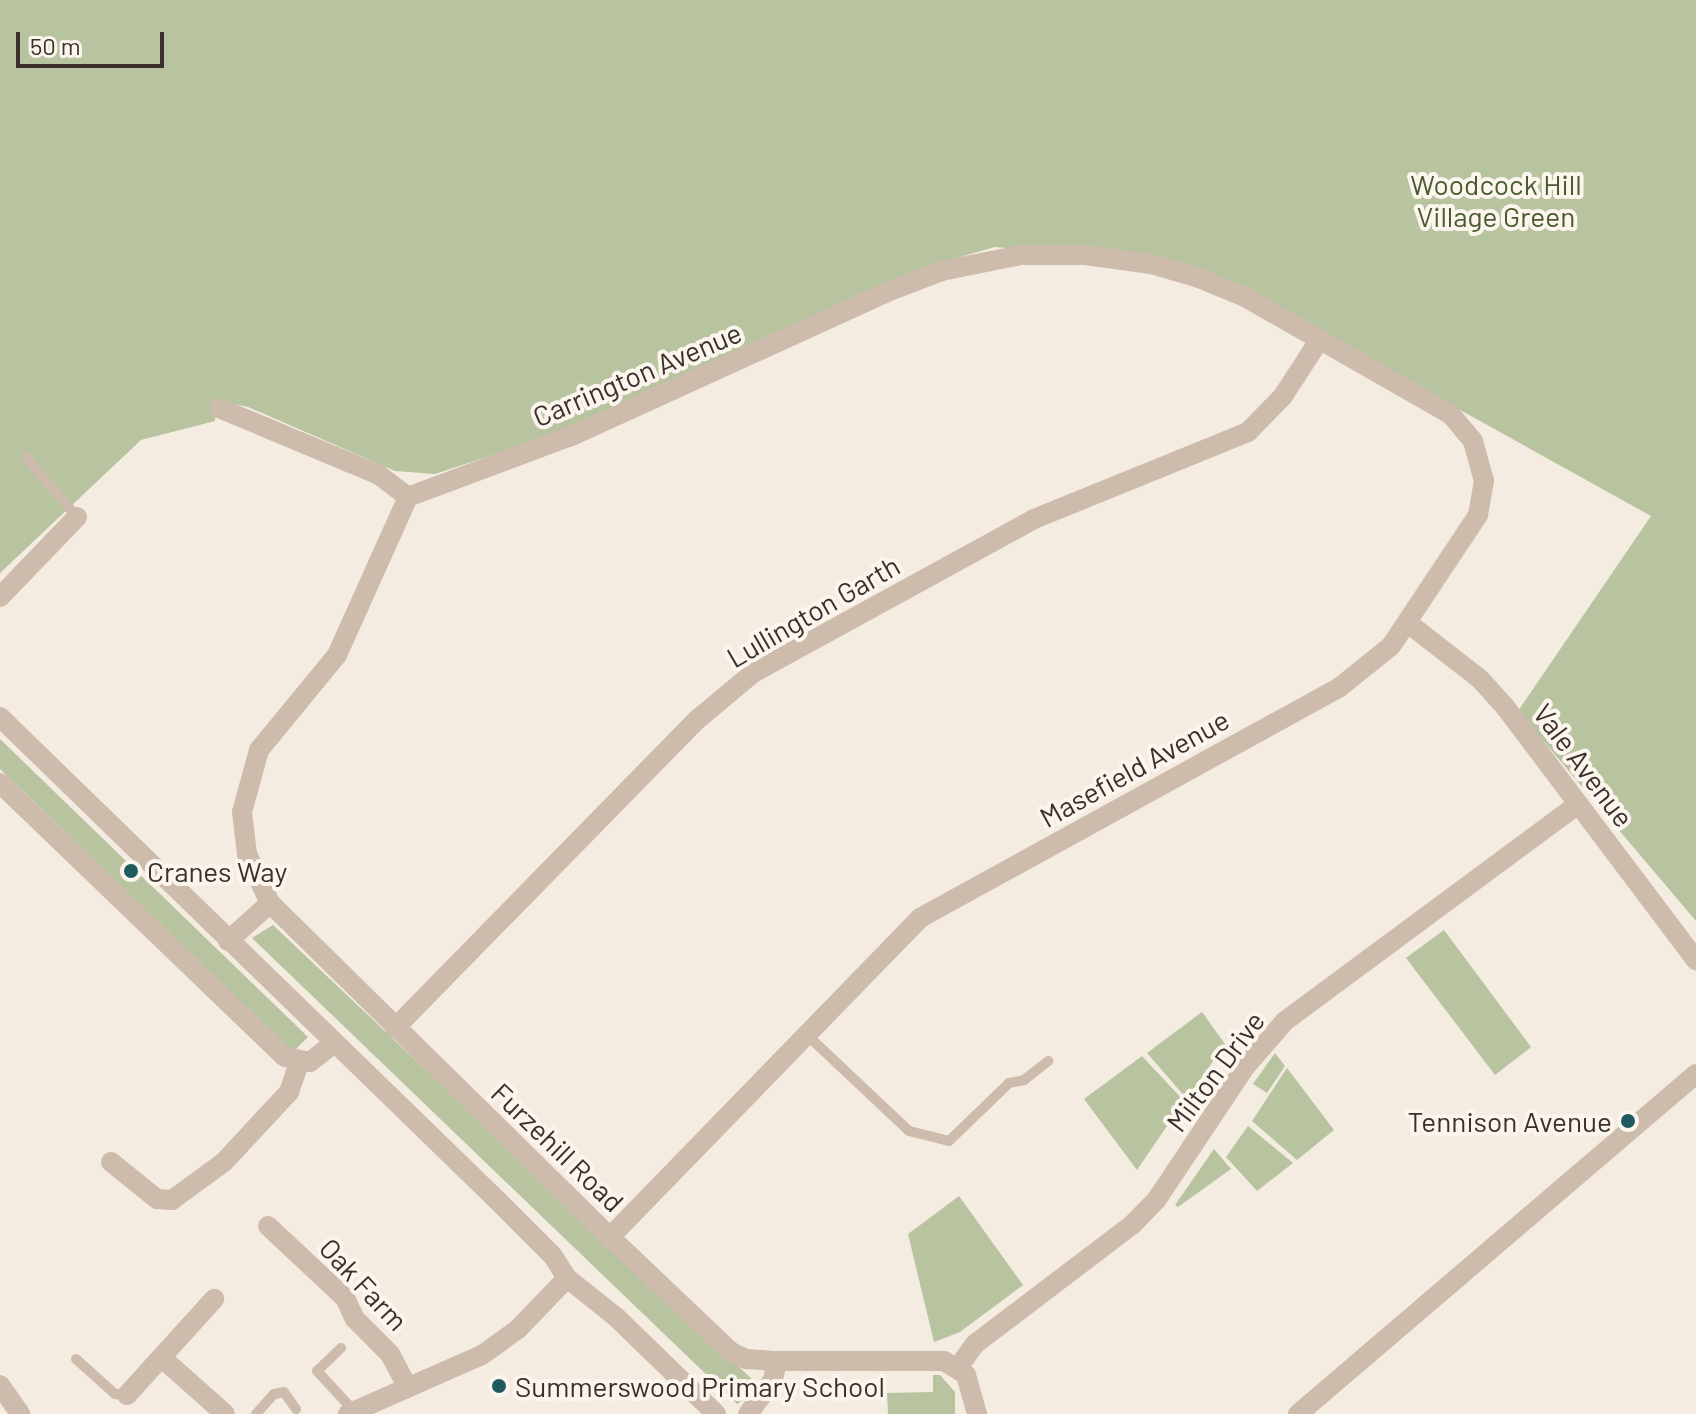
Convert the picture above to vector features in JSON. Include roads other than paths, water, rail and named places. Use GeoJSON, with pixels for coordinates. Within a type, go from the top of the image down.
{"type":"FeatureCollection","features":[{"type":"Feature","properties":{"kind":"street","name":"Carrington Avenue"},"geometry":{"type":"LineString","coordinates":[[408,497],[571,436],[892,290],[994,259],[1084,255],[1151,264],[1245,297],[1320,339]]}},
{"type":"Feature","properties":{"kind":"street","name":"Masefield Avenue"},"geometry":{"type":"LineString","coordinates":[[610,1237],[920,918],[1340,687],[1374,662],[1408,623],[1478,515],[1484,481],[1473,441],[1450,414],[1320,339]]}},
{"type":"Feature","properties":{"kind":"street","name":"Lullington Garth"},"geometry":{"type":"LineString","coordinates":[[395,1028],[698,719],[753,673],[1034,519],[1248,432],[1283,396],[1320,339]]}},
{"type":"Feature","properties":{"kind":"street"},"geometry":{"type":"LineString","coordinates":[[219,408],[379,475],[408,497],[337,655],[259,750],[245,785],[243,836],[270,903],[228,941]]}},
{"type":"Feature","properties":{"kind":"street"},"geometry":{"type":"LineString","coordinates":[[0,597],[77,517]]}},
{"type":"Feature","properties":{"kind":"street","name":"Vale Avenue"},"geometry":{"type":"LineString","coordinates":[[1408,623],[1480,679],[1696,960]]}},
{"type":"Feature","properties":{"kind":"street"},"geometry":{"type":"LineString","coordinates":[[0,717],[553,1256],[567,1278],[616,1317],[716,1414]]}},
{"type":"Feature","properties":{"kind":"street"},"geometry":{"type":"LineString","coordinates":[[0,783],[285,1057],[299,1063],[310,1062],[334,1043]]}},
{"type":"Feature","properties":{"kind":"street","name":"Milton Drive"},"geometry":{"type":"LineString","coordinates":[[959,1366],[975,1344],[1132,1225],[1157,1199],[1245,1067],[1285,1021],[1578,804]]}},
{"type":"Feature","properties":{"kind":"street","name":"Furzehill Road"},"geometry":{"type":"LineString","coordinates":[[270,903],[731,1352],[746,1359],[777,1361]]}},
{"type":"Feature","properties":{"kind":"street"},"geometry":{"type":"LineString","coordinates":[[111,1162],[157,1199],[172,1200],[224,1162],[289,1092],[299,1063]]}},
{"type":"Feature","properties":{"kind":"street"},"geometry":{"type":"LineString","coordinates":[[1298,1414],[1696,1074]]}},
{"type":"Feature","properties":{"kind":"street","name":"Oak Farm"},"geometry":{"type":"LineString","coordinates":[[268,1226],[345,1298],[355,1319],[390,1354],[408,1388]]}},
{"type":"Feature","properties":{"kind":"street"},"geometry":{"type":"LineString","coordinates":[[351,1412],[500,1344],[567,1278]]}},
{"type":"Feature","properties":{"kind":"street"},"geometry":{"type":"LineString","coordinates":[[127,1395],[214,1299]]}},
{"type":"Feature","properties":{"kind":"street"},"geometry":{"type":"LineString","coordinates":[[162,1358],[225,1414]]}},
{"type":"Feature","properties":{"kind":"street"},"geometry":{"type":"LineString","coordinates":[[748,1414],[773,1380],[777,1361],[928,1359],[959,1366],[970,1384],[977,1414]]}},
{"type":"Feature","properties":{"kind":"street"},"geometry":{"type":"LineString","coordinates":[[0,1385],[20,1414]]}},
{"type":"Feature","properties":{"kind":"lane"},"geometry":{"type":"LineString","coordinates":[[26,457],[77,517]]}},
{"type":"Feature","properties":{"kind":"lane"},"geometry":{"type":"LineString","coordinates":[[806,1034],[909,1131],[949,1141],[1009,1083],[1024,1080],[1048,1061]]}},
{"type":"Feature","properties":{"kind":"lane"},"geometry":{"type":"LineString","coordinates":[[341,1348],[317,1371],[351,1412]]}},
{"type":"Feature","properties":{"kind":"lane"},"geometry":{"type":"LineString","coordinates":[[76,1359],[115,1394],[127,1395]]}},
{"type":"Feature","properties":{"kind":"lane"},"geometry":{"type":"LineString","coordinates":[[256,1414],[274,1394],[284,1392],[296,1409]]}},
{"type":"Feature","properties":{"kind":"place","name":"Cranes Way"},"geometry":{"type":"Point","coordinates":[131,871]}},
{"type":"Feature","properties":{"kind":"place","name":"Tennison Avenue"},"geometry":{"type":"Point","coordinates":[1628,1121]}},
{"type":"Feature","properties":{"kind":"place","name":"Summerswood Primary School"},"geometry":{"type":"Point","coordinates":[499,1386]}},
{"type":"Feature","properties":{"kind":"park label","name":"Woodcock Hill Village Green"},"geometry":{"type":"Point","coordinates":[1496,200]}}]}
